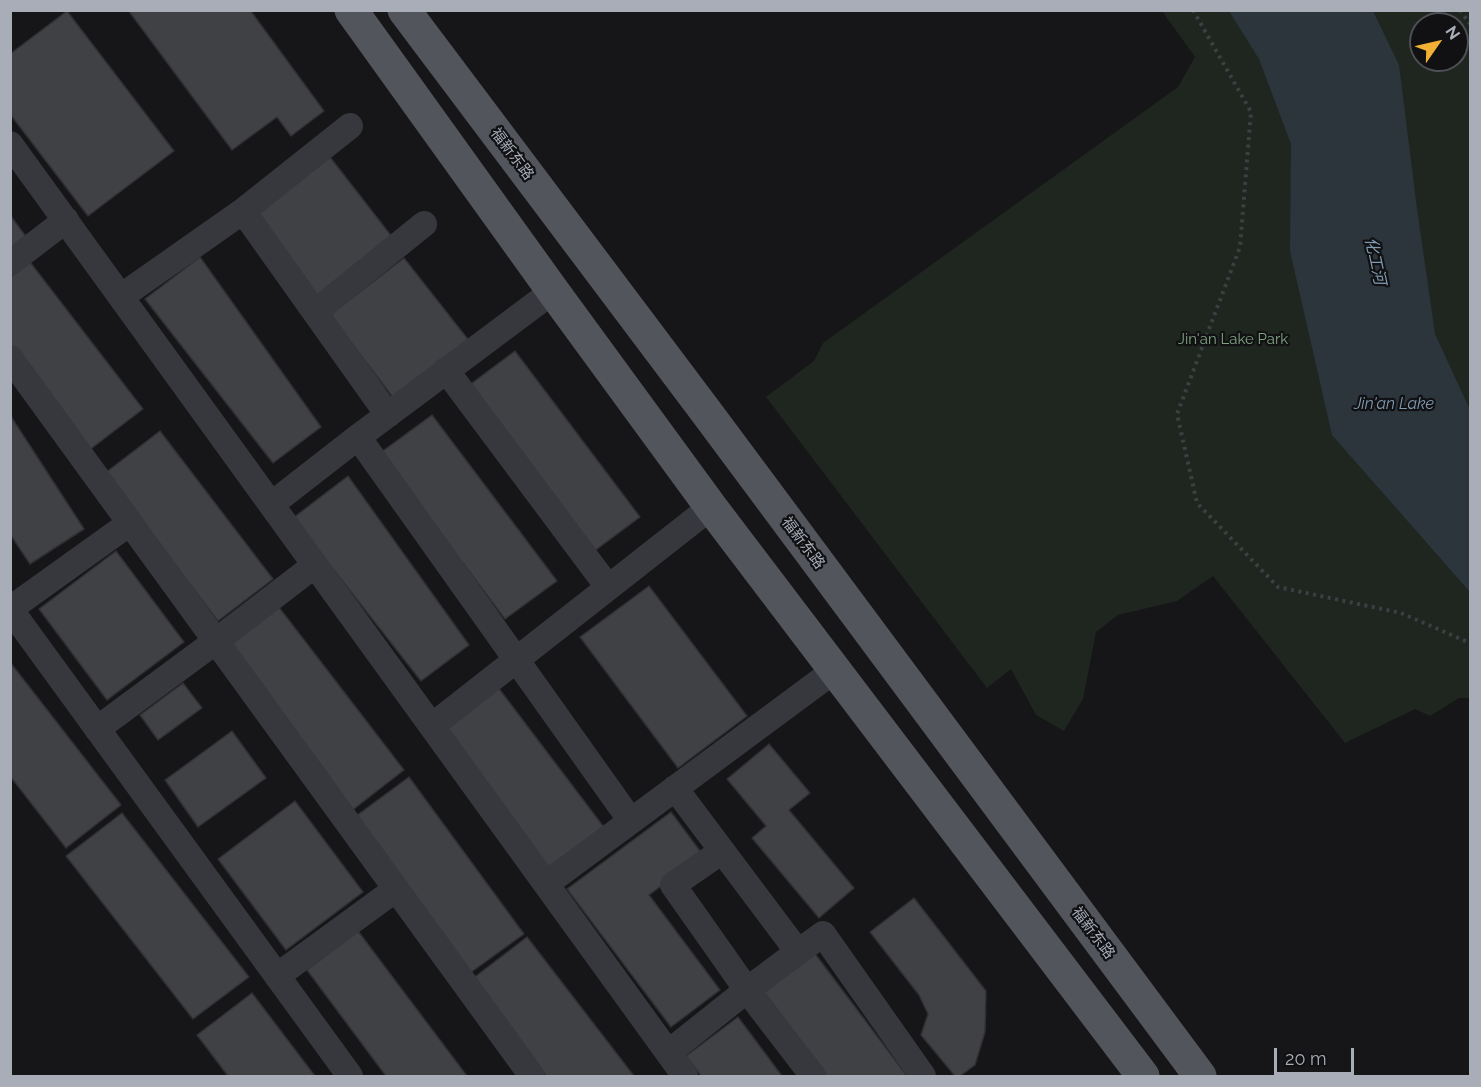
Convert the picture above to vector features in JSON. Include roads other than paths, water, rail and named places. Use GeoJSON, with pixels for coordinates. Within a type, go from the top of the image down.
{"type":"FeatureCollection","features":[{"type":"Feature","properties":{"kind":"main road"},"geometry":{"type":"LineString","coordinates":[[351,10],[711,507],[835,670],[1134,1074],[1174,1042]]}},
{"type":"Feature","properties":{"kind":"main road","name":"福新东路"},"geometry":{"type":"LineString","coordinates":[[404,10],[1200,1077]]}},
{"type":"Feature","properties":{"kind":"street"},"geometry":{"type":"LineString","coordinates":[[122,296],[243,211],[350,126]]}},
{"type":"Feature","properties":{"kind":"street"},"geometry":{"type":"LineString","coordinates":[[10,144],[685,1077]]}},
{"type":"Feature","properties":{"kind":"street"},"geometry":{"type":"LineString","coordinates":[[243,211],[388,415]]}},
{"type":"Feature","properties":{"kind":"street"},"geometry":{"type":"LineString","coordinates":[[10,263],[66,220]]}},
{"type":"Feature","properties":{"kind":"street"},"geometry":{"type":"LineString","coordinates":[[315,312],[424,224]]}},
{"type":"Feature","properties":{"kind":"street"},"geometry":{"type":"LineString","coordinates":[[272,504],[446,370],[554,291]]}},
{"type":"Feature","properties":{"kind":"street"},"geometry":{"type":"LineString","coordinates":[[10,358],[532,1077]]}},
{"type":"Feature","properties":{"kind":"street"},"geometry":{"type":"LineString","coordinates":[[446,370],[608,586]]}},
{"type":"Feature","properties":{"kind":"street"},"geometry":{"type":"LineString","coordinates":[[358,437],[631,821]]}},
{"type":"Feature","properties":{"kind":"street"},"geometry":{"type":"LineString","coordinates":[[432,726],[711,507]]}},
{"type":"Feature","properties":{"kind":"street"},"geometry":{"type":"LineString","coordinates":[[130,523],[10,609],[350,1077]]}},
{"type":"Feature","properties":{"kind":"street"},"geometry":{"type":"LineString","coordinates":[[97,729],[315,564]]}},
{"type":"Feature","properties":{"kind":"street"},"geometry":{"type":"LineString","coordinates":[[546,884],[835,670]]}},
{"type":"Feature","properties":{"kind":"street"},"geometry":{"type":"LineString","coordinates":[[675,788],[798,952]]}},
{"type":"Feature","properties":{"kind":"street"},"geometry":{"type":"LineString","coordinates":[[722,851],[673,885],[747,990],[813,1077]]}},
{"type":"Feature","properties":{"kind":"street"},"geometry":{"type":"LineString","coordinates":[[277,976],[396,889]]}},
{"type":"Feature","properties":{"kind":"street"},"geometry":{"type":"LineString","coordinates":[[668,1053],[747,990],[823,934],[923,1077]]}},
{"type":"Feature","properties":{"kind":"water","name":"Jin'an Lake"},"geometry":{"type":"Polygon","coordinates":[[[1229,11],[1373,11],[1399,65],[1435,334],[1470,410],[1470,592],[1332,435],[1290,251],[1291,144],[1259,59],[1229,11]]]}},
{"type":"Feature","properties":{"kind":"water label","name":"化工河"},"geometry":{"type":"Point","coordinates":[1375,261]}},
{"type":"Feature","properties":{"kind":"park label","name":"Jin'an Lake Park"},"geometry":{"type":"Point","coordinates":[1233,339]}}]}
